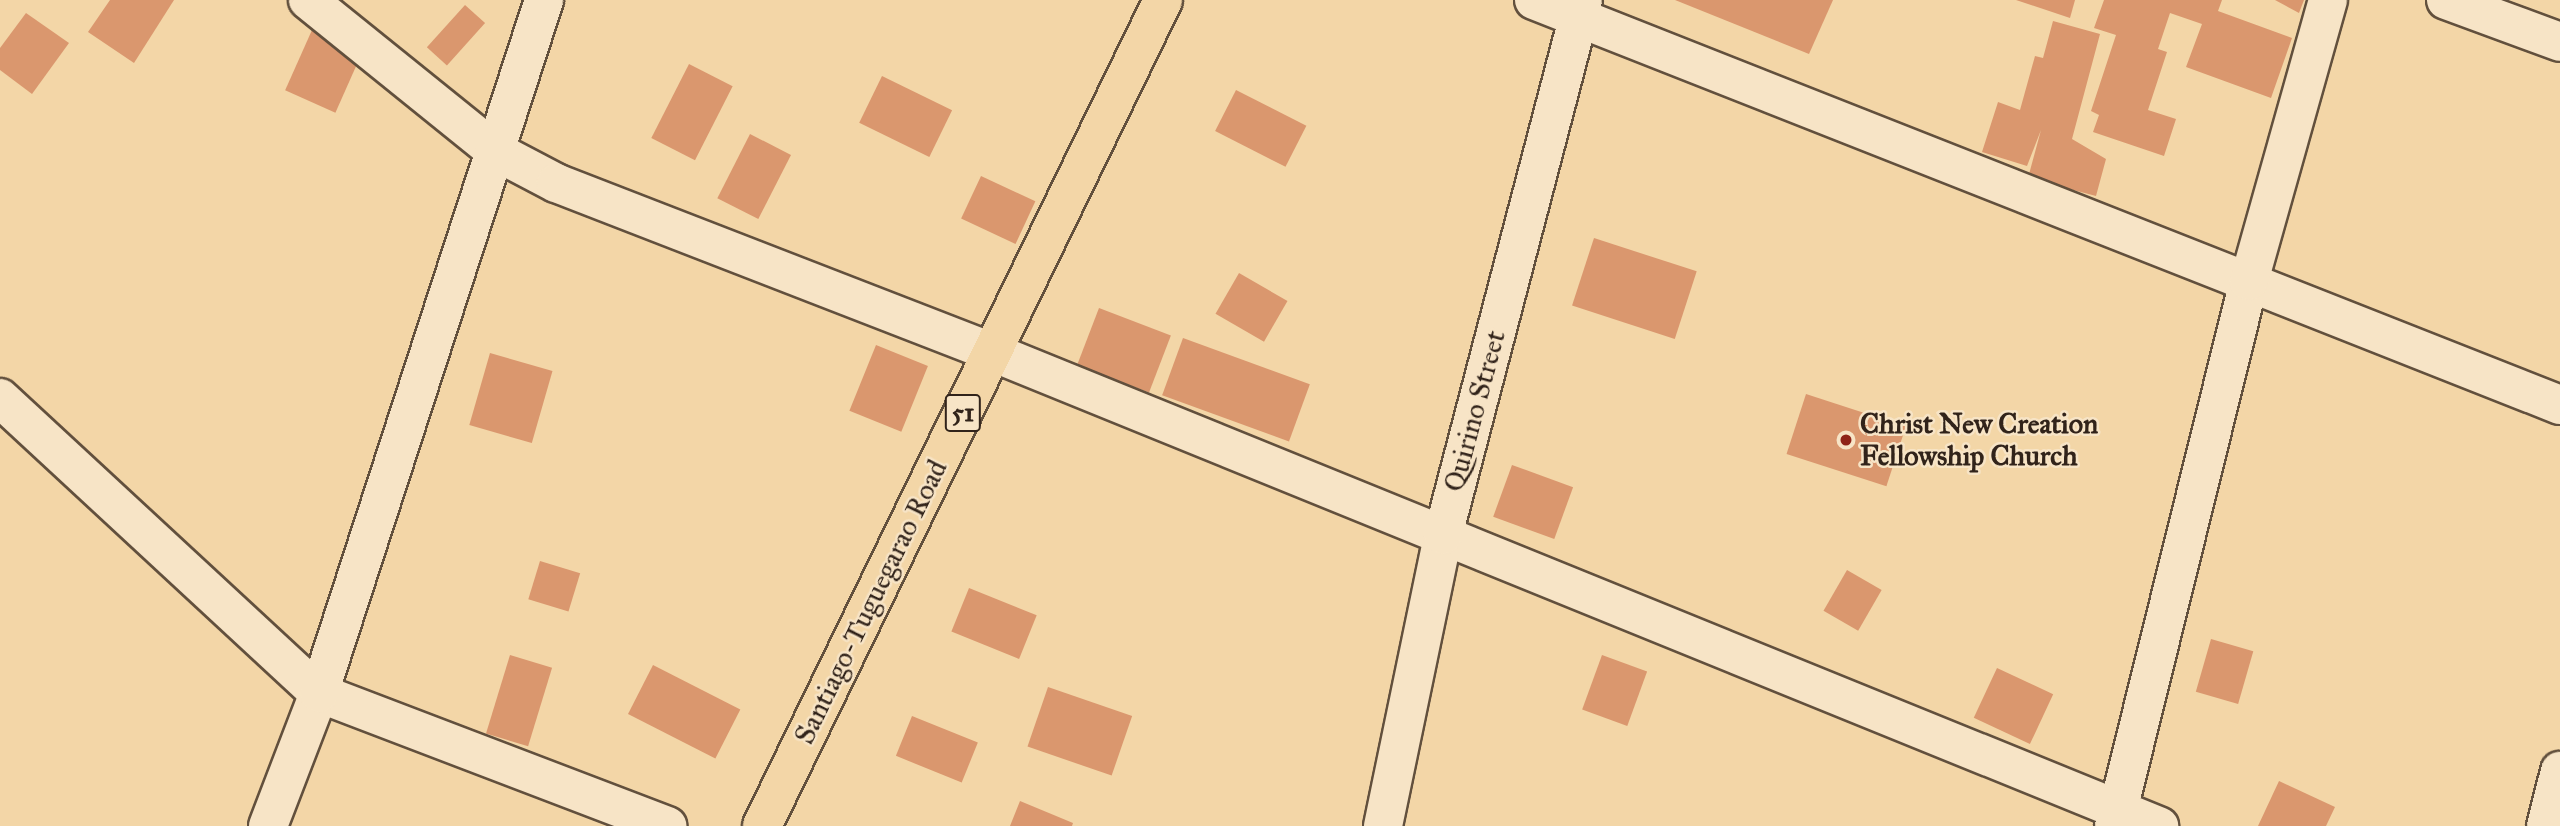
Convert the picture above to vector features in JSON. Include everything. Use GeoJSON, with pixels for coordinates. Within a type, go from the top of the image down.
{"type":"FeatureCollection","features":[{"type":"Feature","properties":{"kind":"highway","name":"Santiago-Tuguegarao Road"},"geometry":{"type":"LineString","coordinates":[[762,826],[1163,0]]}},
{"type":"Feature","properties":{"kind":"street"},"geometry":{"type":"LineString","coordinates":[[309,0],[495,151],[556,183],[992,352],[1443,535],[2117,818],[2159,826]]}},
{"type":"Feature","properties":{"kind":"street"},"geometry":{"type":"LineString","coordinates":[[268,826],[319,693],[544,0]]}},
{"type":"Feature","properties":{"kind":"street"},"geometry":{"type":"LineString","coordinates":[[1534,0],[1581,9],[2560,405]]}},
{"type":"Feature","properties":{"kind":"street"},"geometry":{"type":"LineString","coordinates":[[2117,818],[2249,281],[2328,0]]}},
{"type":"Feature","properties":{"kind":"street"},"geometry":{"type":"LineString","coordinates":[[2446,0],[2560,42]]}},
{"type":"Feature","properties":{"kind":"street","name":"Quirino Street"},"geometry":{"type":"LineString","coordinates":[[1383,826],[1443,535],[1581,9]]}},
{"type":"Feature","properties":{"kind":"street"},"geometry":{"type":"LineString","coordinates":[[0,398],[319,693],[668,826]]}},
{"type":"Feature","properties":{"kind":"street"},"geometry":{"type":"LineString","coordinates":[[2546,826],[2560,771]]}},
{"type":"Feature","properties":{"kind":"building"},"geometry":{"type":"Polygon","coordinates":[[[110,0],[174,0],[134,63],[88,32],[110,0]]]}},
{"type":"Feature","properties":{"kind":"building"},"geometry":{"type":"Polygon","coordinates":[[[1675,0],[1833,0],[1809,54],[1675,0]]]}},
{"type":"Feature","properties":{"kind":"building"},"geometry":{"type":"Polygon","coordinates":[[[2016,0],[2075,0],[2070,18],[2016,0]]]}},
{"type":"Feature","properties":{"kind":"building"},"geometry":{"type":"Polygon","coordinates":[[[2104,0],[2222,0],[2218,11],[2292,38],[2271,98],[2186,67],[2202,24],[2170,13],[2158,49],[2167,52],[2148,110],[2176,119],[2164,156],[2093,132],[2099,115],[2091,111],[2116,35],[2094,28],[2104,0]]]}},
{"type":"Feature","properties":{"kind":"building"},"geometry":{"type":"Polygon","coordinates":[[[2275,0],[2304,0],[2299,13],[2275,0]]]}},
{"type":"Feature","properties":{"kind":"building"},"geometry":{"type":"Polygon","coordinates":[[[465,5],[485,23],[447,65],[427,47],[465,5]]]}},
{"type":"Feature","properties":{"kind":"building"},"geometry":{"type":"Polygon","coordinates":[[[26,13],[69,43],[32,94],[0,70],[0,48],[26,13]]]}},
{"type":"Feature","properties":{"kind":"building"},"geometry":{"type":"Polygon","coordinates":[[[2053,21],[2100,34],[2072,139],[2106,159],[2096,196],[2028,178],[2041,130],[2027,166],[1982,152],[1998,102],[2020,110],[2035,56],[2043,58],[2053,21]]]}},
{"type":"Feature","properties":{"kind":"building"},"geometry":{"type":"Polygon","coordinates":[[[312,30],[362,52],[335,113],[285,90],[312,30]]]}},
{"type":"Feature","properties":{"kind":"building"},"geometry":{"type":"Polygon","coordinates":[[[689,64],[733,86],[695,160],[651,138],[689,64]]]}},
{"type":"Feature","properties":{"kind":"building"},"geometry":{"type":"Polygon","coordinates":[[[882,76],[952,110],[929,157],[859,123],[882,76]]]}},
{"type":"Feature","properties":{"kind":"building"},"geometry":{"type":"Polygon","coordinates":[[[1236,90],[1306,126],[1286,167],[1215,131],[1236,90]]]}},
{"type":"Feature","properties":{"kind":"building"},"geometry":{"type":"Polygon","coordinates":[[[750,134],[791,155],[758,219],[717,198],[750,134]]]}},
{"type":"Feature","properties":{"kind":"building"},"geometry":{"type":"Polygon","coordinates":[[[981,176],[1035,201],[1016,244],[961,219],[981,176]]]}},
{"type":"Feature","properties":{"kind":"building"},"geometry":{"type":"Polygon","coordinates":[[[1594,238],[1697,271],[1675,339],[1572,306],[1594,238]]]}},
{"type":"Feature","properties":{"kind":"building"},"geometry":{"type":"Polygon","coordinates":[[[1239,273],[1287,301],[1264,342],[1216,314],[1239,273]]]}},
{"type":"Feature","properties":{"kind":"building"},"geometry":{"type":"Polygon","coordinates":[[[1099,308],[1171,336],[1149,393],[1077,365],[1099,308]]]}},
{"type":"Feature","properties":{"kind":"building"},"geometry":{"type":"Polygon","coordinates":[[[1183,338],[1310,384],[1289,441],[1162,395],[1183,338]]]}},
{"type":"Feature","properties":{"kind":"building"},"geometry":{"type":"Polygon","coordinates":[[[876,345],[928,366],[901,432],[849,411],[876,345]]]}},
{"type":"Feature","properties":{"kind":"building"},"geometry":{"type":"Polygon","coordinates":[[[490,353],[552,371],[532,443],[469,425],[490,353]]]}},
{"type":"Feature","properties":{"kind":"building","name":"Christ New Creation Fellowship Church"},"geometry":{"type":"Polygon","coordinates":[[[1806,394],[1906,426],[1886,486],[1787,454],[1806,394]]]}},
{"type":"Feature","properties":{"kind":"building"},"geometry":{"type":"Polygon","coordinates":[[[1512,465],[1573,487],[1554,539],[1493,517],[1512,465]]]}},
{"type":"Feature","properties":{"kind":"building"},"geometry":{"type":"Polygon","coordinates":[[[540,561],[580,573],[568,612],[528,599],[540,561]]]}},
{"type":"Feature","properties":{"kind":"building"},"geometry":{"type":"Polygon","coordinates":[[[1847,570],[1882,590],[1858,631],[1824,611],[1847,570]]]}},
{"type":"Feature","properties":{"kind":"building"},"geometry":{"type":"Polygon","coordinates":[[[969,588],[1037,615],[1019,659],[951,632],[969,588]]]}},
{"type":"Feature","properties":{"kind":"building"},"geometry":{"type":"Polygon","coordinates":[[[2211,639],[2253,651],[2238,704],[2196,692],[2211,639]]]}},
{"type":"Feature","properties":{"kind":"building"},"geometry":{"type":"Polygon","coordinates":[[[510,655],[552,668],[528,746],[486,733],[510,655]]]}},
{"type":"Feature","properties":{"kind":"building"},"geometry":{"type":"Polygon","coordinates":[[[1602,655],[1647,671],[1627,726],[1582,710],[1602,655]]]}},
{"type":"Feature","properties":{"kind":"building"},"geometry":{"type":"Polygon","coordinates":[[[653,665],[740,709],[715,758],[628,714],[653,665]]]}},
{"type":"Feature","properties":{"kind":"building"},"geometry":{"type":"Polygon","coordinates":[[[1997,668],[2053,694],[2030,744],[1974,718],[1997,668]]]}},
{"type":"Feature","properties":{"kind":"building"},"geometry":{"type":"Polygon","coordinates":[[[1048,687],[1132,716],[1112,776],[1027,747],[1048,687]]]}},
{"type":"Feature","properties":{"kind":"building"},"geometry":{"type":"Polygon","coordinates":[[[912,716],[978,743],[962,782],[896,756],[912,716]]]}},
{"type":"Feature","properties":{"kind":"building"},"geometry":{"type":"Polygon","coordinates":[[[2279,781],[2335,807],[2326,826],[2258,826],[2279,781]]]}},
{"type":"Feature","properties":{"kind":"building"},"geometry":{"type":"Polygon","coordinates":[[[1020,801],[1073,823],[1072,826],[1010,826],[1020,801]]]}},
{"type":"Feature","properties":{"kind":"place","name":"Christ New Creation Fellowship Church"},"geometry":{"type":"Point","coordinates":[1846,440]}}]}
